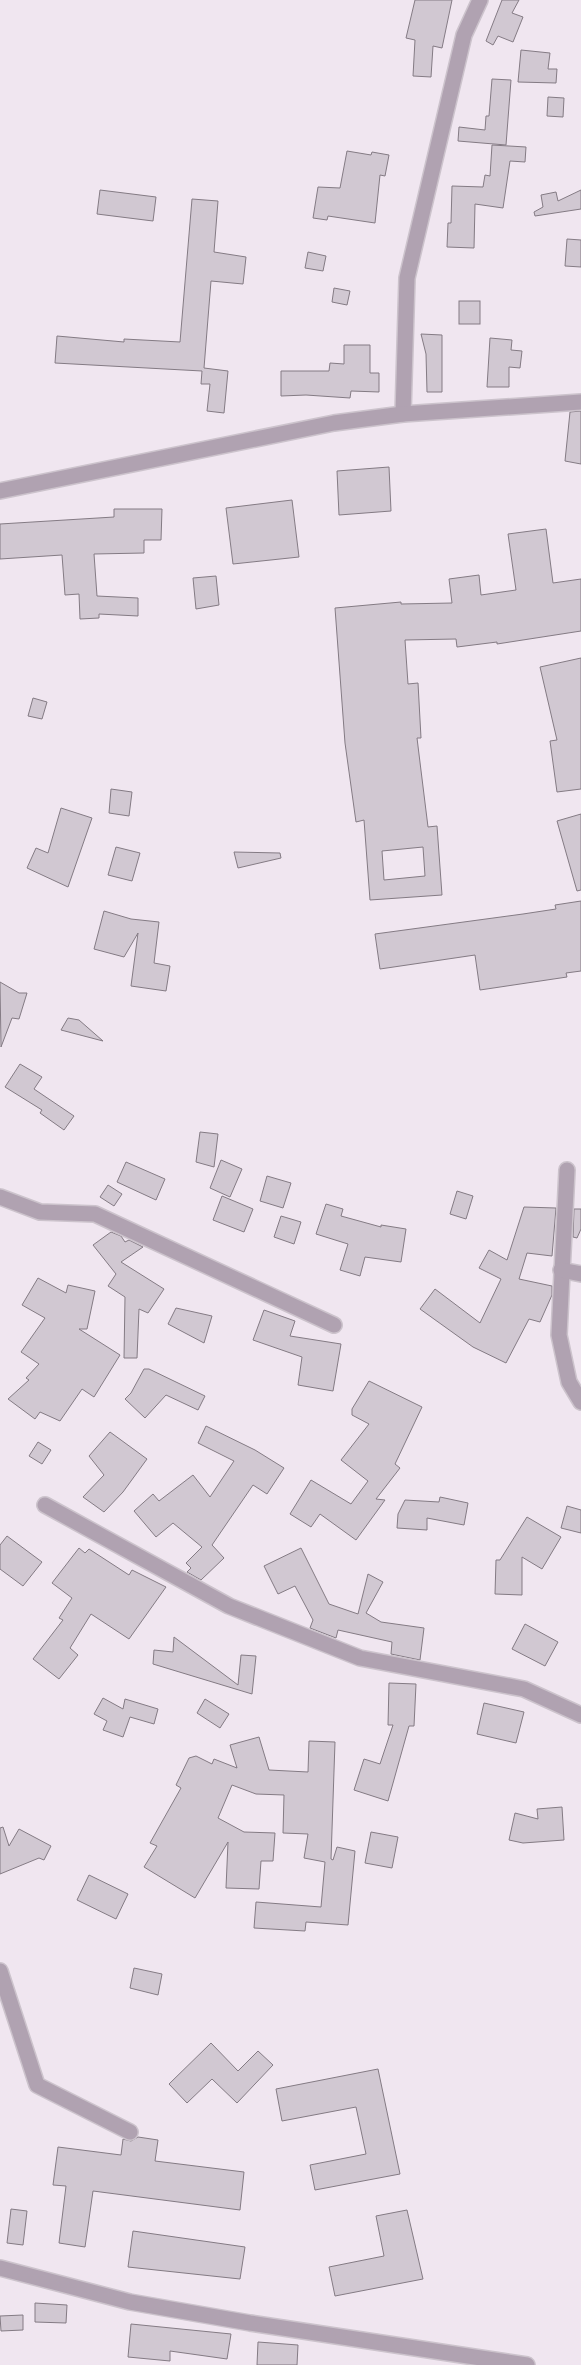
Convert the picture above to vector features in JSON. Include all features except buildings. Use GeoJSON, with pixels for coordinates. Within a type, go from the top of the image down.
{"type":"FeatureCollection","features":[{"type":"Feature","properties":{"kind":"street"},"geometry":{"type":"LineString","coordinates":[[403,414],[407,278],[464,35],[480,0]]}},
{"type":"Feature","properties":{"kind":"street"},"geometry":{"type":"LineString","coordinates":[[0,490],[334,423],[403,414],[581,402]]}},
{"type":"Feature","properties":{"kind":"street"},"geometry":{"type":"LineString","coordinates":[[567,1170],[561,1270],[560,1335],[569,1382],[581,1402]]}},
{"type":"Feature","properties":{"kind":"street"},"geometry":{"type":"LineString","coordinates":[[0,1197],[40,1212],[94,1214],[334,1325]]}},
{"type":"Feature","properties":{"kind":"street"},"geometry":{"type":"LineString","coordinates":[[561,1270],[581,1274]]}},
{"type":"Feature","properties":{"kind":"street"},"geometry":{"type":"LineString","coordinates":[[45,1505],[229,1606],[360,1658],[524,1689],[581,1715]]}},
{"type":"Feature","properties":{"kind":"street"},"geometry":{"type":"LineString","coordinates":[[0,1971],[38,2085],[130,2132]]}},
{"type":"Feature","properties":{"kind":"street"},"geometry":{"type":"LineString","coordinates":[[0,2268],[130,2302],[250,2323],[527,2365]]}}]}
